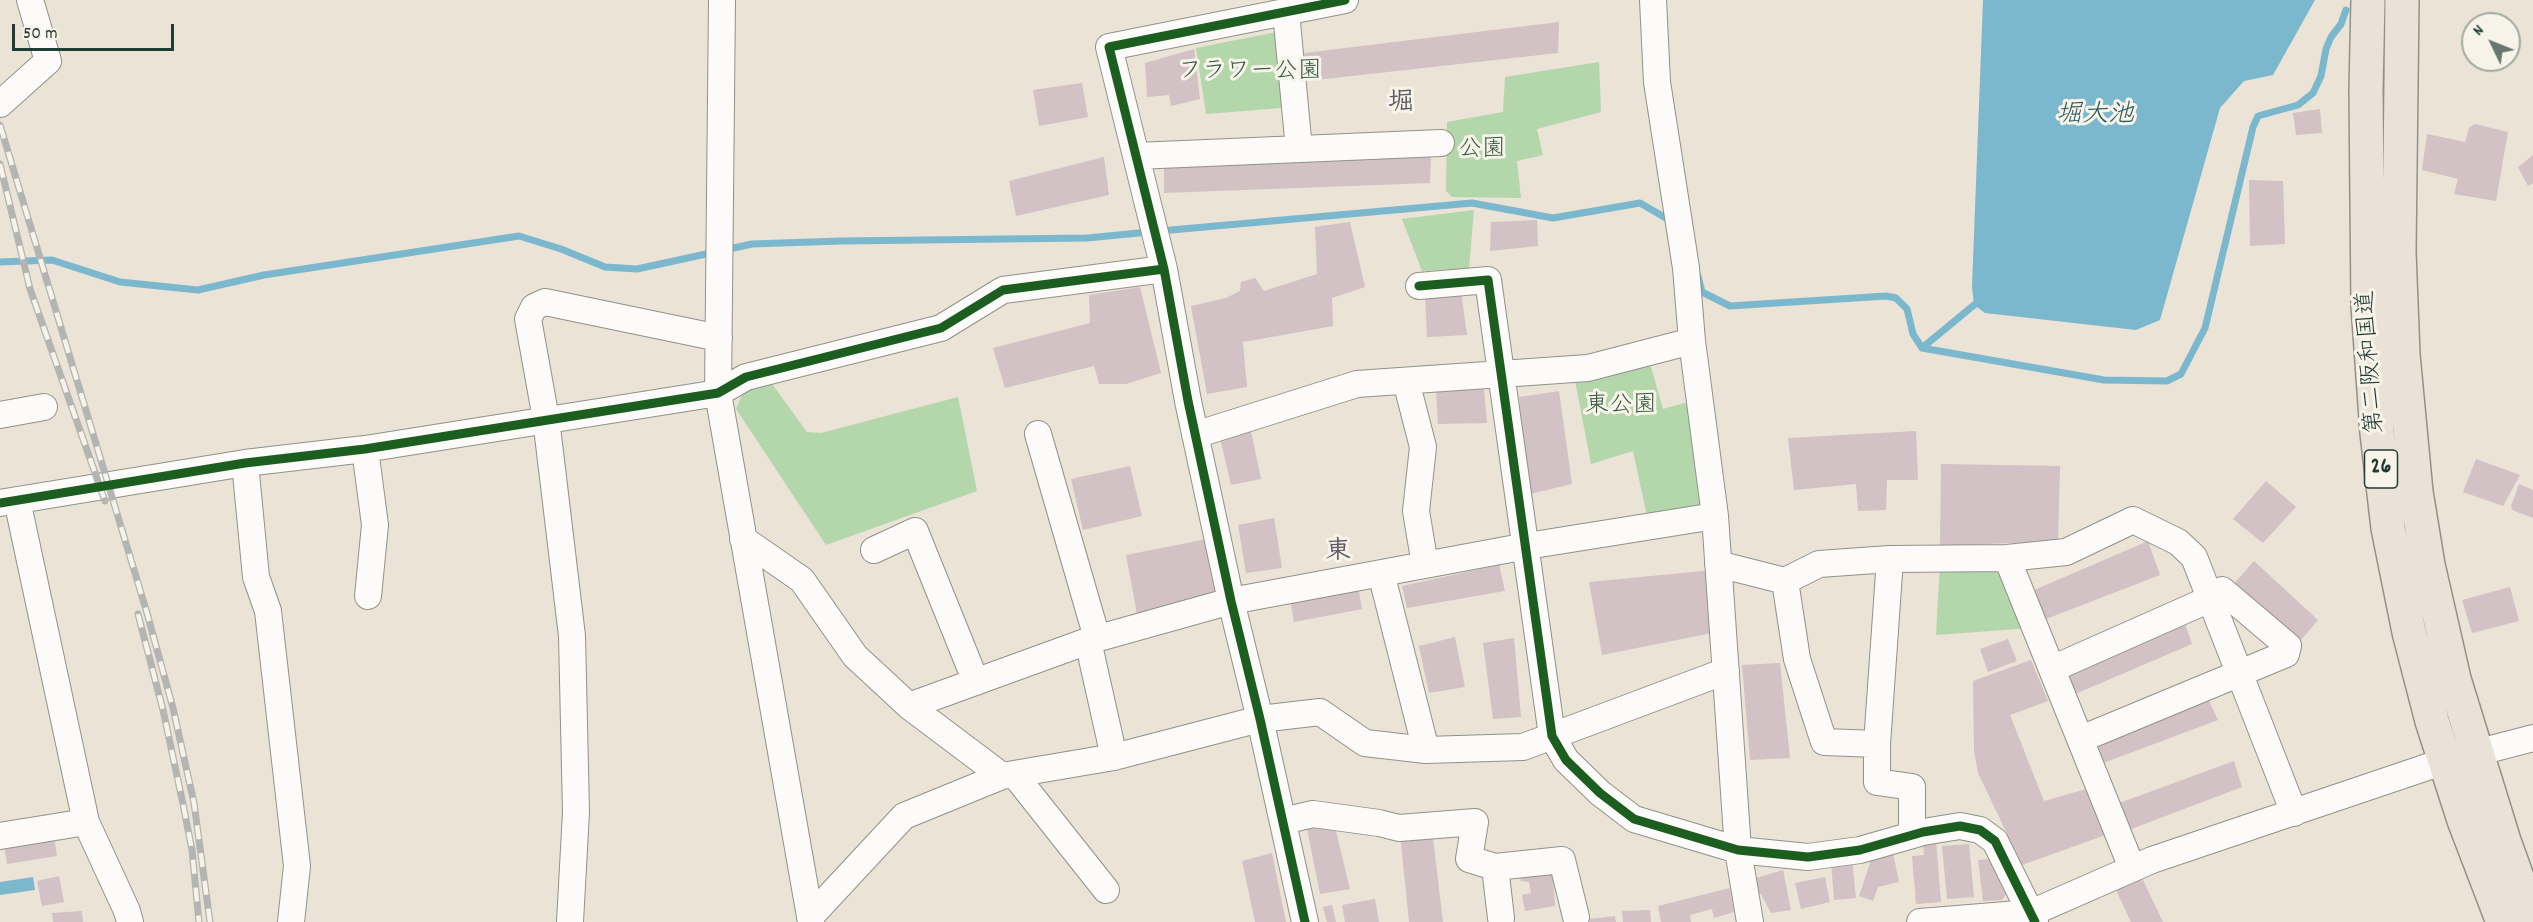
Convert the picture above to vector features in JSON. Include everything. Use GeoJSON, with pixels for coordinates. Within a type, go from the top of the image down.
{"type":"FeatureCollection","features":[{"type":"Feature","properties":{"kind":"highway","name":"第二阪和国道"},"geometry":{"type":"LineString","coordinates":[[2368,0],[2366,90],[2368,306],[2377,433],[2388,528],[2409,632],[2460,757],[2530,910]]}},
{"type":"Feature","properties":{"kind":"highway","name":"第二阪和国道"},"geometry":{"type":"LineString","coordinates":[[2402,0],[2399,252],[2407,410],[2416,492],[2445,645],[2460,757],[2503,922]]}},
{"type":"Feature","properties":{"kind":"street"},"geometry":{"type":"LineString","coordinates":[[0,104],[48,61],[30,0]]}},
{"type":"Feature","properties":{"kind":"street"},"geometry":{"type":"LineString","coordinates":[[723,0],[718,393],[810,919]]}},
{"type":"Feature","properties":{"kind":"street"},"geometry":{"type":"LineString","coordinates":[[1305,922],[1231,601],[1164,268],[1109,46],[1345,0]]}},
{"type":"Feature","properties":{"kind":"street"},"geometry":{"type":"LineString","coordinates":[[1653,0],[1657,82],[1686,268],[1692,341],[1714,516],[1738,850],[1750,922]]}},
{"type":"Feature","properties":{"kind":"street"},"geometry":{"type":"LineString","coordinates":[[1287,12],[1299,149]]}},
{"type":"Feature","properties":{"kind":"street"},"geometry":{"type":"LineString","coordinates":[[1136,156],[1441,143]]}},
{"type":"Feature","properties":{"kind":"street"},"geometry":{"type":"LineString","coordinates":[[130,922],[127,910],[86,822],[8,502],[245,463],[365,449],[718,393],[746,377],[940,328],[1003,290],[1164,268]]}},
{"type":"Feature","properties":{"kind":"street"},"geometry":{"type":"LineString","coordinates":[[1419,286],[1488,280],[1552,736],[1566,760],[1599,793],[1634,819],[1738,850],[1808,857],[1860,850],[1960,826],[1980,830],[1995,841],[2033,918]]}},
{"type":"Feature","properties":{"kind":"street"},"geometry":{"type":"LineString","coordinates":[[570,922],[576,812],[572,636],[546,419],[528,319],[534,307],[545,302],[719,338]]}},
{"type":"Feature","properties":{"kind":"street"},"geometry":{"type":"LineString","coordinates":[[1196,435],[1357,384],[1588,368],[1692,341]]}},
{"type":"Feature","properties":{"kind":"street"},"geometry":{"type":"LineString","coordinates":[[1406,381],[1423,447],[1416,511],[1425,565]]}},
{"type":"Feature","properties":{"kind":"street"},"geometry":{"type":"LineString","coordinates":[[0,416],[44,406]]}},
{"type":"Feature","properties":{"kind":"street"},"geometry":{"type":"LineString","coordinates":[[1038,434],[1092,640],[1114,757]]}},
{"type":"Feature","properties":{"kind":"street"},"geometry":{"type":"LineString","coordinates":[[365,449],[375,525],[368,596]]}},
{"type":"Feature","properties":{"kind":"street"},"geometry":{"type":"LineString","coordinates":[[245,463],[256,577],[268,612],[297,866],[291,922]]}},
{"type":"Feature","properties":{"kind":"street"},"geometry":{"type":"LineString","coordinates":[[909,706],[1092,640],[1231,601],[1527,546],[1714,516]]}},
{"type":"Feature","properties":{"kind":"street"},"geometry":{"type":"LineString","coordinates":[[1718,564],[1785,581],[1819,564],[1890,559],[2007,558],[2066,552],[2133,520],[2178,543],[2194,557],[2294,813]]}},
{"type":"Feature","properties":{"kind":"street"},"geometry":{"type":"LineString","coordinates":[[874,550],[915,531],[976,682]]}},
{"type":"Feature","properties":{"kind":"street"},"geometry":{"type":"LineString","coordinates":[[743,539],[802,580],[855,656],[909,706],[1008,775],[1106,890]]}},
{"type":"Feature","properties":{"kind":"street"},"geometry":{"type":"LineString","coordinates":[[2007,558],[2133,868]]}},
{"type":"Feature","properties":{"kind":"street"},"geometry":{"type":"LineString","coordinates":[[1890,559],[1877,744],[1877,782],[1912,787],[1911,836]]}},
{"type":"Feature","properties":{"kind":"street"},"geometry":{"type":"LineString","coordinates":[[1381,573],[1426,750]]}},
{"type":"Feature","properties":{"kind":"street"},"geometry":{"type":"LineString","coordinates":[[1785,581],[1797,659],[1824,742],[1877,744]]}},
{"type":"Feature","properties":{"kind":"street"},"geometry":{"type":"LineString","coordinates":[[2052,669],[2210,599],[2222,590],[2288,646],[2286,654],[2080,739]]}},
{"type":"Feature","properties":{"kind":"street"},"geometry":{"type":"LineString","coordinates":[[810,919],[904,816],[1008,775],[1114,757],[1260,719],[1320,712],[1365,744],[1426,750],[1523,747],[1726,671]]}},
{"type":"Feature","properties":{"kind":"street"},"geometry":{"type":"LineString","coordinates":[[1920,922],[2033,918],[2152,860],[2460,757],[2533,738]]}},
{"type":"Feature","properties":{"kind":"street"},"geometry":{"type":"LineString","coordinates":[[1283,821],[1313,814],[1399,828],[1474,822],[1469,859],[1495,867],[1562,860],[1576,916]]}},
{"type":"Feature","properties":{"kind":"street"},"geometry":{"type":"LineString","coordinates":[[0,836],[86,822]]}},
{"type":"Feature","properties":{"kind":"street"},"geometry":{"type":"LineString","coordinates":[[1495,867],[1501,918]]}},
{"type":"Feature","properties":{"kind":"green space","name":"フラワー公園"},"geometry":{"type":"Polygon","coordinates":[[[1287,30],[1294,107],[1206,114],[1196,48],[1287,30]]]}},
{"type":"Feature","properties":{"kind":"green space","name":"公園"},"geometry":{"type":"Polygon","coordinates":[[[1599,62],[1601,112],[1537,129],[1543,155],[1517,161],[1521,198],[1452,197],[1446,191],[1447,122],[1503,112],[1505,77],[1599,62]]]}},
{"type":"Feature","properties":{"kind":"green space"},"geometry":{"type":"Polygon","coordinates":[[[1474,210],[1469,268],[1422,271],[1402,219],[1474,210]]]}},
{"type":"Feature","properties":{"kind":"green space","name":"東公園"},"geometry":{"type":"Polygon","coordinates":[[[1647,353],[1663,409],[1699,399],[1715,516],[1650,530],[1633,451],[1591,464],[1573,370],[1647,353]]]}},
{"type":"Feature","properties":{"kind":"green space"},"geometry":{"type":"Polygon","coordinates":[[[770,381],[807,432],[821,433],[958,397],[977,491],[826,545],[736,409],[744,390],[770,381]]]}},
{"type":"Feature","properties":{"kind":"green space"},"geometry":{"type":"Polygon","coordinates":[[[2007,558],[2032,628],[1936,635],[1940,562],[2007,558]]]}},
{"type":"Feature","properties":{"kind":"water","name":"堀大池"},"geometry":{"type":"Polygon","coordinates":[[[1983,0],[2315,0],[2273,75],[2244,81],[2220,108],[2160,320],[2136,330],[1985,313],[1974,305],[1972,287],[1983,0]]]}},
{"type":"Feature","properties":{"kind":"water"},"geometry":{"type":"Polygon","coordinates":[[[33,877],[35,890],[0,895],[0,882],[33,877]]]}},
{"type":"Feature","properties":{"kind":"building"},"geometry":{"type":"Polygon","coordinates":[[[1559,22],[1558,53],[1298,82],[1296,54],[1559,22]]]}},
{"type":"Feature","properties":{"kind":"building"},"geometry":{"type":"Polygon","coordinates":[[[1194,49],[1200,99],[1171,106],[1169,95],[1147,97],[1145,63],[1194,49]]]}},
{"type":"Feature","properties":{"kind":"building"},"geometry":{"type":"Polygon","coordinates":[[[1082,83],[1088,117],[1039,126],[1033,90],[1082,83]]]}},
{"type":"Feature","properties":{"kind":"building"},"geometry":{"type":"Polygon","coordinates":[[[2320,109],[2322,133],[2296,135],[2293,113],[2320,109]]]}},
{"type":"Feature","properties":{"kind":"building"},"geometry":{"type":"Polygon","coordinates":[[[2475,124],[2508,132],[2496,201],[2454,194],[2458,179],[2422,170],[2427,134],[2465,142],[2469,128],[2475,124]]]}},
{"type":"Feature","properties":{"kind":"building"},"geometry":{"type":"Polygon","coordinates":[[[1431,155],[1430,183],[1164,193],[1164,166],[1431,155]]]}},
{"type":"Feature","properties":{"kind":"building"},"geometry":{"type":"Polygon","coordinates":[[[2533,155],[2533,183],[2528,186],[2518,167],[2533,155]]]}},
{"type":"Feature","properties":{"kind":"building"},"geometry":{"type":"Polygon","coordinates":[[[1104,157],[1109,195],[1016,216],[1009,181],[1104,157]]]}},
{"type":"Feature","properties":{"kind":"building"},"geometry":{"type":"Polygon","coordinates":[[[2249,180],[2283,181],[2285,244],[2250,246],[2249,180]]]}},
{"type":"Feature","properties":{"kind":"building"},"geometry":{"type":"Polygon","coordinates":[[[1537,220],[1538,246],[1490,251],[1491,222],[1537,220]]]}},
{"type":"Feature","properties":{"kind":"building"},"geometry":{"type":"Polygon","coordinates":[[[1350,222],[1365,287],[1332,298],[1333,326],[1243,342],[1247,387],[1207,394],[1191,306],[1226,298],[1240,291],[1241,282],[1255,278],[1264,291],[1317,274],[1315,227],[1350,222]]]}},
{"type":"Feature","properties":{"kind":"building"},"geometry":{"type":"Polygon","coordinates":[[[1140,287],[1161,373],[1126,384],[1099,384],[1094,366],[1005,388],[993,348],[1090,323],[1089,295],[1140,287]]]}},
{"type":"Feature","properties":{"kind":"building"},"geometry":{"type":"Polygon","coordinates":[[[1461,291],[1467,335],[1427,337],[1425,294],[1461,291]]]}},
{"type":"Feature","properties":{"kind":"building"},"geometry":{"type":"Polygon","coordinates":[[[1484,389],[1487,423],[1438,424],[1436,391],[1484,389]]]}},
{"type":"Feature","properties":{"kind":"building"},"geometry":{"type":"Polygon","coordinates":[[[1559,391],[1572,484],[1530,494],[1519,397],[1559,391]]]}},
{"type":"Feature","properties":{"kind":"building"},"geometry":{"type":"Polygon","coordinates":[[[1251,431],[1261,479],[1231,485],[1220,438],[1251,431]]]}},
{"type":"Feature","properties":{"kind":"building"},"geometry":{"type":"Polygon","coordinates":[[[1916,431],[1918,480],[1887,480],[1886,510],[1858,511],[1856,484],[1794,490],[1788,438],[1916,431]]]}},
{"type":"Feature","properties":{"kind":"building"},"geometry":{"type":"Polygon","coordinates":[[[2476,459],[2520,475],[2503,506],[2463,492],[2476,459]]]}},
{"type":"Feature","properties":{"kind":"building"},"geometry":{"type":"Polygon","coordinates":[[[1941,464],[2060,466],[2058,541],[1940,546],[1941,464]]]}},
{"type":"Feature","properties":{"kind":"building"},"geometry":{"type":"Polygon","coordinates":[[[1130,466],[1142,516],[1083,530],[1071,479],[1130,466]]]}},
{"type":"Feature","properties":{"kind":"building"},"geometry":{"type":"Polygon","coordinates":[[[2266,481],[2296,507],[2263,543],[2233,519],[2266,481]]]}},
{"type":"Feature","properties":{"kind":"building"},"geometry":{"type":"Polygon","coordinates":[[[2519,484],[2533,490],[2533,518],[2512,510],[2511,506],[2519,484]]]}},
{"type":"Feature","properties":{"kind":"building"},"geometry":{"type":"Polygon","coordinates":[[[1274,518],[1282,568],[1246,573],[1238,525],[1274,518]]]}},
{"type":"Feature","properties":{"kind":"building"},"geometry":{"type":"Polygon","coordinates":[[[1212,538],[1224,592],[1137,614],[1126,555],[1212,538]]]}},
{"type":"Feature","properties":{"kind":"building"},"geometry":{"type":"Polygon","coordinates":[[[2148,541],[2160,575],[2046,619],[2032,591],[2148,541]]]}},
{"type":"Feature","properties":{"kind":"building"},"geometry":{"type":"Polygon","coordinates":[[[2254,561],[2318,620],[2301,640],[2233,585],[2254,561]]]}},
{"type":"Feature","properties":{"kind":"building"},"geometry":{"type":"Polygon","coordinates":[[[1499,565],[1505,591],[1407,608],[1402,586],[1499,565]]]}},
{"type":"Feature","properties":{"kind":"building"},"geometry":{"type":"Polygon","coordinates":[[[1713,570],[1717,632],[1602,655],[1589,582],[1713,570]]]}},
{"type":"Feature","properties":{"kind":"building"},"geometry":{"type":"Polygon","coordinates":[[[1358,586],[1362,609],[1294,622],[1290,599],[1358,586]]]}},
{"type":"Feature","properties":{"kind":"building"},"geometry":{"type":"Polygon","coordinates":[[[2510,587],[2519,621],[2472,633],[2462,600],[2510,587]]]}},
{"type":"Feature","properties":{"kind":"building"},"geometry":{"type":"Polygon","coordinates":[[[2183,618],[2192,644],[2073,695],[2065,669],[2183,618]]]}},
{"type":"Feature","properties":{"kind":"building"},"geometry":{"type":"Polygon","coordinates":[[[1455,637],[1465,687],[1429,693],[1419,646],[1455,637]]]}},
{"type":"Feature","properties":{"kind":"building"},"geometry":{"type":"Polygon","coordinates":[[[1514,638],[1521,717],[1493,719],[1483,643],[1514,638]]]}},
{"type":"Feature","properties":{"kind":"building"},"geometry":{"type":"Polygon","coordinates":[[[2008,639],[2017,661],[1988,672],[1980,649],[2008,639]]]}},
{"type":"Feature","properties":{"kind":"building"},"geometry":{"type":"Polygon","coordinates":[[[2031,660],[2048,701],[2010,715],[2044,801],[2090,788],[2111,833],[2022,865],[1978,773],[1974,751],[1973,681],[2031,660]]]}},
{"type":"Feature","properties":{"kind":"building"},"geometry":{"type":"Polygon","coordinates":[[[1780,663],[1790,758],[1750,760],[1742,665],[1780,663]]]}},
{"type":"Feature","properties":{"kind":"building"},"geometry":{"type":"Polygon","coordinates":[[[2206,695],[2218,720],[2098,765],[2087,741],[2206,695]]]}},
{"type":"Feature","properties":{"kind":"building"},"geometry":{"type":"Polygon","coordinates":[[[2234,761],[2242,787],[2126,831],[2114,805],[2234,761]]]}},
{"type":"Feature","properties":{"kind":"building"},"geometry":{"type":"Polygon","coordinates":[[[1334,823],[1350,889],[1320,894],[1307,829],[1334,823]]]}},
{"type":"Feature","properties":{"kind":"building"},"geometry":{"type":"Polygon","coordinates":[[[1432,830],[1443,922],[1409,922],[1400,834],[1432,830]]]}},
{"type":"Feature","properties":{"kind":"building"},"geometry":{"type":"Polygon","coordinates":[[[54,836],[57,856],[7,864],[4,844],[54,836]]]}},
{"type":"Feature","properties":{"kind":"building"},"geometry":{"type":"Polygon","coordinates":[[[1936,840],[1941,902],[1916,904],[1912,856],[1924,855],[1923,841],[1936,840]]]}},
{"type":"Feature","properties":{"kind":"building"},"geometry":{"type":"Polygon","coordinates":[[[1969,844],[1974,897],[1947,899],[1942,846],[1969,844]]]}},
{"type":"Feature","properties":{"kind":"building"},"geometry":{"type":"Polygon","coordinates":[[[1892,848],[1899,882],[1878,887],[1873,901],[1859,896],[1870,863],[1869,853],[1892,848]]]}},
{"type":"Feature","properties":{"kind":"building"},"geometry":{"type":"Polygon","coordinates":[[[1272,853],[1286,922],[1255,922],[1242,861],[1272,853]]]}},
{"type":"Feature","properties":{"kind":"building"},"geometry":{"type":"Polygon","coordinates":[[[1852,859],[1856,898],[1834,900],[1831,861],[1852,859]]]}},
{"type":"Feature","properties":{"kind":"building"},"geometry":{"type":"Polygon","coordinates":[[[1990,859],[2007,893],[2002,900],[1983,901],[1978,860],[1990,859]]]}},
{"type":"Feature","properties":{"kind":"building"},"geometry":{"type":"Polygon","coordinates":[[[1552,866],[1555,906],[1525,911],[1522,895],[1531,893],[1529,882],[1521,881],[1518,870],[1552,866]]]}},
{"type":"Feature","properties":{"kind":"building"},"geometry":{"type":"Polygon","coordinates":[[[1783,870],[1791,910],[1771,913],[1761,894],[1756,893],[1753,879],[1783,870]]]}},
{"type":"Feature","properties":{"kind":"building"},"geometry":{"type":"Polygon","coordinates":[[[59,876],[64,902],[42,906],[37,881],[59,876]]]}},
{"type":"Feature","properties":{"kind":"building"},"geometry":{"type":"Polygon","coordinates":[[[1825,877],[1830,902],[1801,909],[1795,883],[1825,877]]]}},
{"type":"Feature","properties":{"kind":"building"},"geometry":{"type":"Polygon","coordinates":[[[2142,878],[2163,922],[2131,922],[2116,890],[2142,878]]]}},
{"type":"Feature","properties":{"kind":"building"},"geometry":{"type":"Polygon","coordinates":[[[1730,888],[1734,912],[1714,918],[1712,909],[1690,915],[1691,922],[1661,922],[1658,906],[1730,888]]]}},
{"type":"Feature","properties":{"kind":"building"},"geometry":{"type":"Polygon","coordinates":[[[1375,899],[1379,922],[1345,922],[1342,905],[1375,899]]]}},
{"type":"Feature","properties":{"kind":"building"},"geometry":{"type":"Polygon","coordinates":[[[1332,905],[1336,922],[1327,922],[1323,907],[1332,905]]]}},
{"type":"Feature","properties":{"kind":"building"},"geometry":{"type":"Polygon","coordinates":[[[1650,910],[1651,922],[1623,922],[1622,911],[1650,910]]]}},
{"type":"Feature","properties":{"kind":"building"},"geometry":{"type":"Polygon","coordinates":[[[82,911],[83,922],[53,922],[52,913],[82,911]]]}},
{"type":"Feature","properties":{"kind":"building"},"geometry":{"type":"Polygon","coordinates":[[[1615,916],[1616,922],[1590,922],[1589,919],[1615,916]]]}},
{"type":"Feature","properties":{"kind":"waterway"},"geometry":{"type":"LineString","coordinates":[[1922,348],[2104,380],[2167,381],[2181,374],[2205,328],[2253,127],[2258,116],[2298,105],[2313,93],[2321,76],[2326,49],[2331,37],[2341,24],[2346,10]]}},
{"type":"Feature","properties":{"kind":"waterway"},"geometry":{"type":"LineString","coordinates":[[1160,231],[1472,203],[1553,218],[1640,203],[1671,221]]}},
{"type":"Feature","properties":{"kind":"waterway"},"geometry":{"type":"LineString","coordinates":[[0,262],[52,260],[120,282],[198,290],[264,275],[519,236],[561,249],[605,267],[637,269],[752,244],[1087,238],[1149,232]]}},
{"type":"Feature","properties":{"kind":"waterway"},"geometry":{"type":"LineString","coordinates":[[1698,276],[1702,292],[1730,306],[1886,296],[1896,298],[1907,309],[1913,334],[1922,348],[1974,305]]}},
{"type":"Feature","properties":{"kind":"railway"},"geometry":{"type":"LineString","coordinates":[[0,125],[147,613],[173,708],[194,803],[210,922]]}},
{"type":"Feature","properties":{"kind":"railway"},"geometry":{"type":"LineString","coordinates":[[0,164],[30,289],[105,501]]}},
{"type":"Feature","properties":{"kind":"railway"},"geometry":{"type":"LineString","coordinates":[[138,614],[163,710],[183,804],[192,850],[199,922]]}},
{"type":"Feature","properties":{"kind":"cycle path"},"geometry":{"type":"LineString","coordinates":[[1305,922],[1231,601],[1188,401],[1164,269],[1109,47],[1345,0]]}},
{"type":"Feature","properties":{"kind":"cycle path"},"geometry":{"type":"LineString","coordinates":[[0,503],[245,463],[365,449],[718,393],[746,377],[941,328],[1003,290],[1164,269]]}},
{"type":"Feature","properties":{"kind":"cycle path"},"geometry":{"type":"LineString","coordinates":[[1419,286],[1488,280],[1552,736],[1566,760],[1600,793],[1634,819],[1738,850],[1808,857],[1860,850],[1923,832],[1960,826],[1980,830],[1995,841],[2035,922]]}},
{"type":"Feature","properties":{"kind":"district","name":"堀"},"geometry":{"type":"Point","coordinates":[1401,105]}},
{"type":"Feature","properties":{"kind":"district","name":"東"},"geometry":{"type":"Point","coordinates":[1338,554]}}]}
